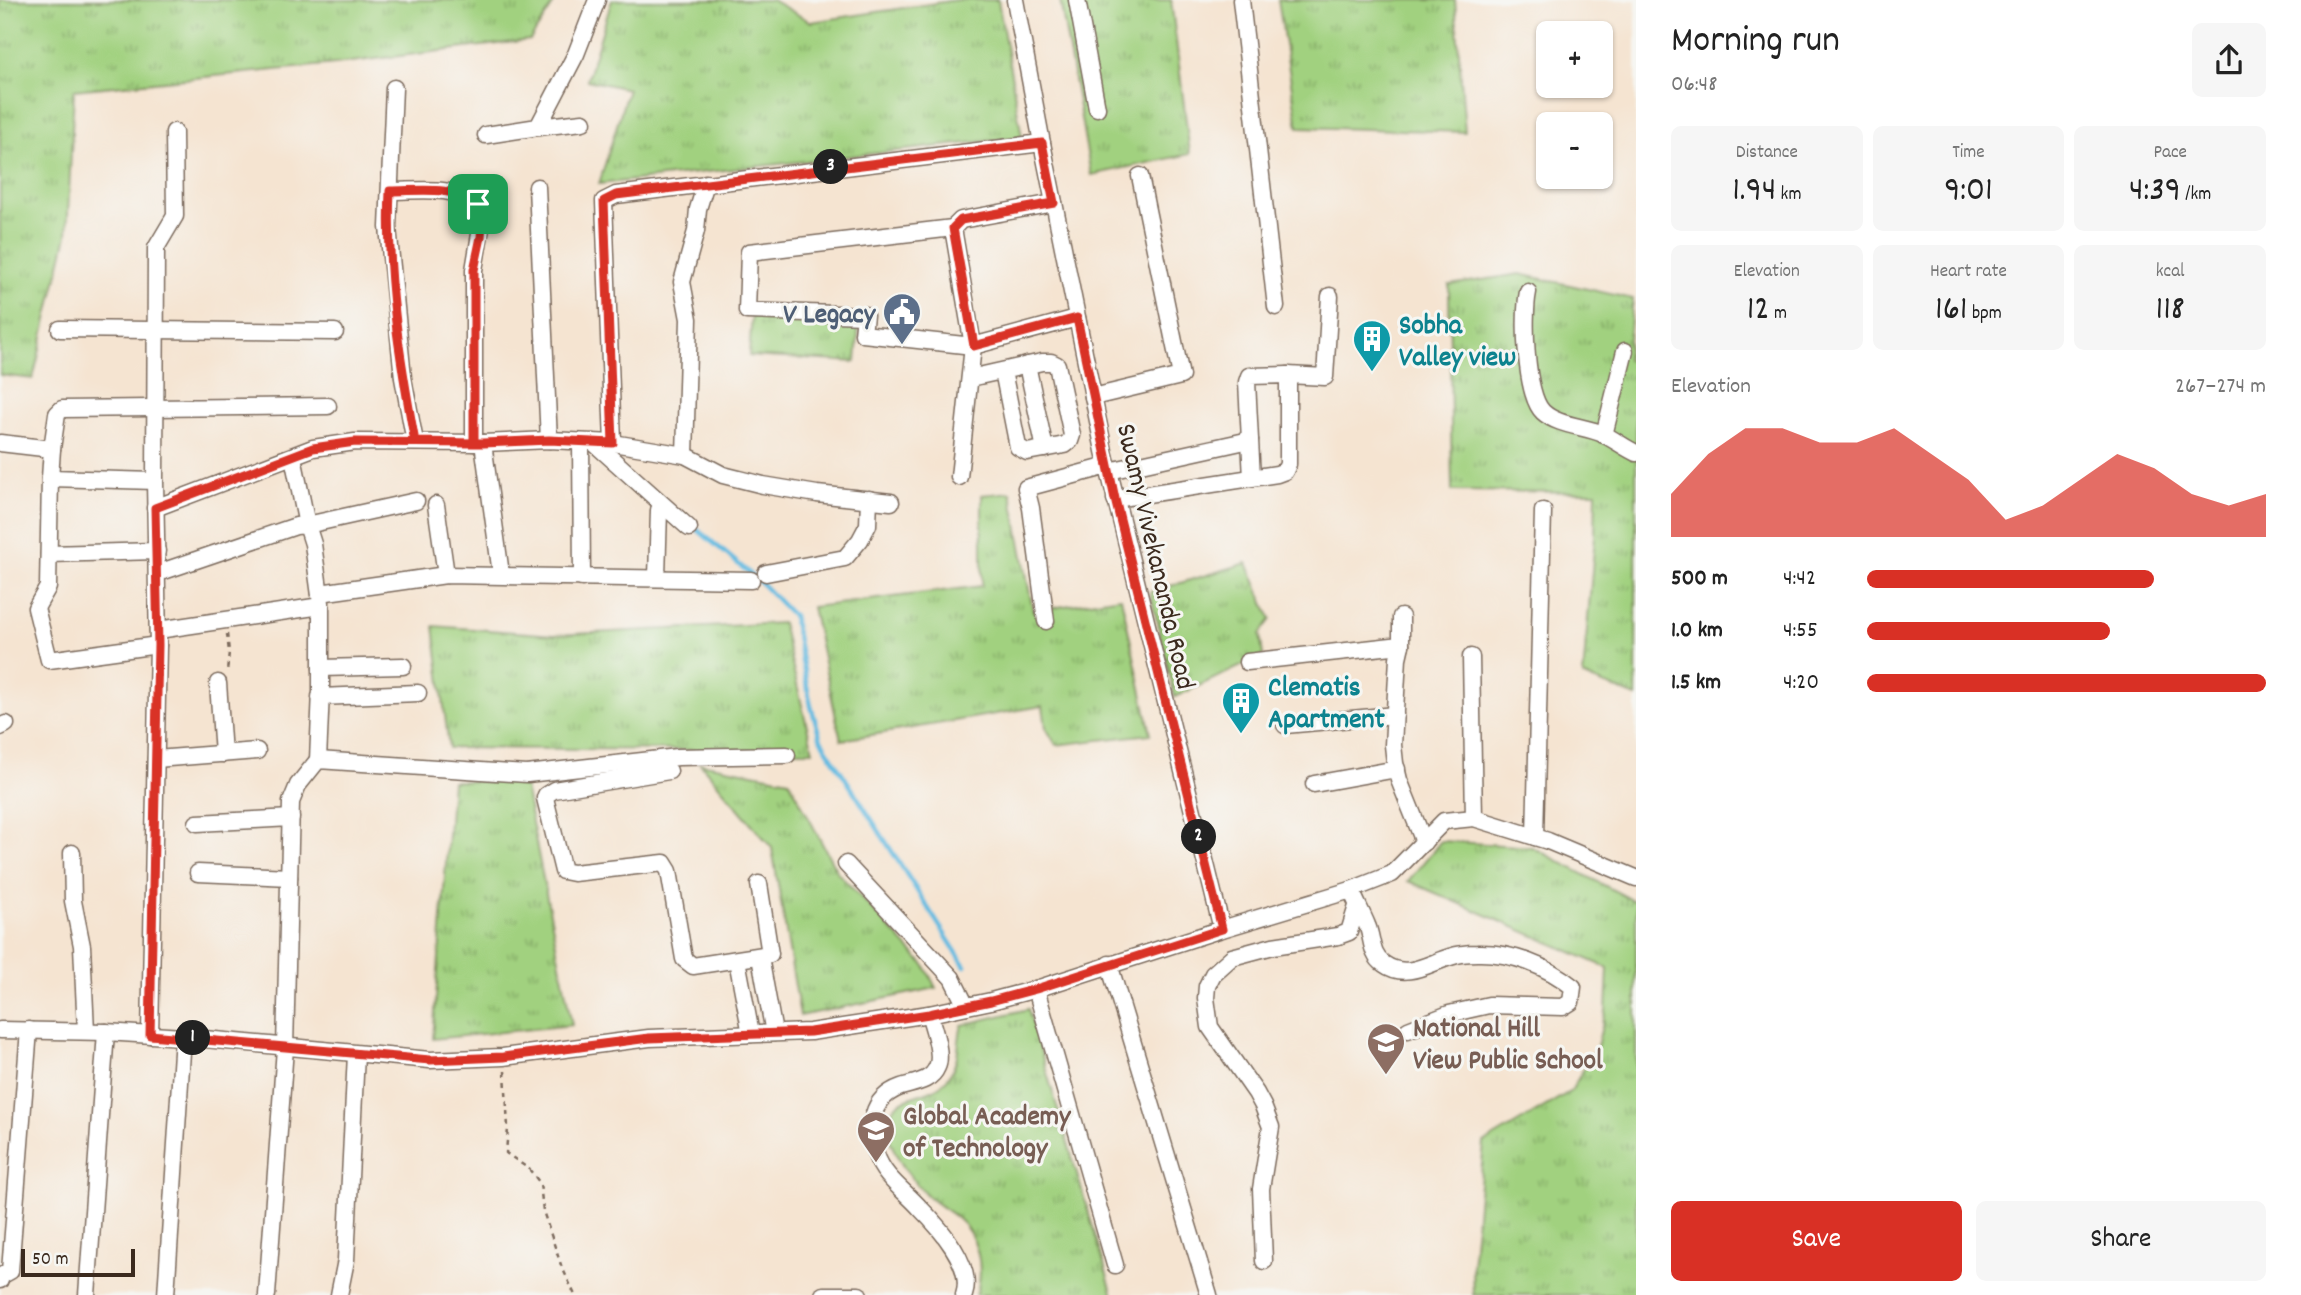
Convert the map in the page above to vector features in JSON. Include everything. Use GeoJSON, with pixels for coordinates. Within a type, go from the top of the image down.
{"type":"FeatureCollection","features":[{"type":"Feature","properties":{"kind":"street"},"geometry":{"type":"LineString","coordinates":[[538,127],[576,54],[597,0]]}},
{"type":"Feature","properties":{"kind":"street","name":"Swamy Vivekananda Road"},"geometry":{"type":"LineString","coordinates":[[1015,0],[1108,468],[1222,929]]}},
{"type":"Feature","properties":{"kind":"street"},"geometry":{"type":"LineString","coordinates":[[1077,0],[1097,108]]}},
{"type":"Feature","properties":{"kind":"street"},"geometry":{"type":"LineString","coordinates":[[1241,0],[1276,307]]}},
{"type":"Feature","properties":{"kind":"street"},"geometry":{"type":"LineString","coordinates":[[394,88],[388,227],[403,378],[415,442]]}},
{"type":"Feature","properties":{"kind":"street"},"geometry":{"type":"LineString","coordinates":[[486,135],[583,122]]}},
{"type":"Feature","properties":{"kind":"street"},"geometry":{"type":"LineString","coordinates":[[150,1035],[158,637],[155,508],[156,248],[175,216],[174,132]]}},
{"type":"Feature","properties":{"kind":"street"},"geometry":{"type":"LineString","coordinates":[[613,443],[604,201],[616,195],[706,183],[1042,143]]}},
{"type":"Feature","properties":{"kind":"street"},"geometry":{"type":"LineString","coordinates":[[1093,397],[1181,376],[1140,176]]}},
{"type":"Feature","properties":{"kind":"street"},"geometry":{"type":"LineString","coordinates":[[685,456],[689,319],[682,282],[706,183]]}},
{"type":"Feature","properties":{"kind":"street"},"geometry":{"type":"LineString","coordinates":[[537,187],[549,440]]}},
{"type":"Feature","properties":{"kind":"street"},"geometry":{"type":"LineString","coordinates":[[390,191],[454,191],[468,196],[478,204],[482,222],[474,270],[478,443],[501,574]]}},
{"type":"Feature","properties":{"kind":"street"},"geometry":{"type":"LineString","coordinates":[[1054,203],[961,220],[953,228],[749,252],[747,311],[865,315],[863,334],[974,346],[1077,318]]}},
{"type":"Feature","properties":{"kind":"street"},"geometry":{"type":"LineString","coordinates":[[953,228],[974,346],[959,477]]}},
{"type":"Feature","properties":{"kind":"street"},"geometry":{"type":"LineString","coordinates":[[1528,292],[1524,310],[1529,370],[1538,405],[1553,418],[1604,435],[1636,453]]}},
{"type":"Feature","properties":{"kind":"street"},"geometry":{"type":"LineString","coordinates":[[1252,478],[1247,382],[1249,376],[1325,377],[1330,296]]}},
{"type":"Feature","properties":{"kind":"street"},"geometry":{"type":"LineString","coordinates":[[60,329],[335,332]]}},
{"type":"Feature","properties":{"kind":"street"},"geometry":{"type":"LineString","coordinates":[[1604,435],[1625,351]]}},
{"type":"Feature","properties":{"kind":"street"},"geometry":{"type":"LineString","coordinates":[[970,378],[1027,365],[1051,362],[1057,365],[1072,435],[1070,441],[1065,445],[1027,452],[1018,447],[1003,371]]}},
{"type":"Feature","properties":{"kind":"street"},"geometry":{"type":"LineString","coordinates":[[1027,365],[1045,449]]}},
{"type":"Feature","properties":{"kind":"street"},"geometry":{"type":"LineString","coordinates":[[1115,499],[1285,471],[1288,464],[1288,375]]}},
{"type":"Feature","properties":{"kind":"street"},"geometry":{"type":"LineString","coordinates":[[328,406],[62,409],[57,414],[52,449],[48,587],[36,608],[49,660],[321,599],[446,575],[501,574],[582,578],[758,576],[845,558],[868,525],[869,499]]}},
{"type":"Feature","properties":{"kind":"street"},"geometry":{"type":"LineString","coordinates":[[155,508],[313,448],[345,443],[549,440],[613,443],[685,456],[723,475],[763,485],[891,502]]}},
{"type":"Feature","properties":{"kind":"street"},"geometry":{"type":"LineString","coordinates":[[1046,621],[1026,488],[1108,468],[1160,460],[1250,440]]}},
{"type":"Feature","properties":{"kind":"street"},"geometry":{"type":"LineString","coordinates":[[587,442],[689,528]]}},
{"type":"Feature","properties":{"kind":"street"},"geometry":{"type":"LineString","coordinates":[[582,578],[587,442]]}},
{"type":"Feature","properties":{"kind":"street"},"geometry":{"type":"LineString","coordinates":[[0,443],[52,449]]}},
{"type":"Feature","properties":{"kind":"street"},"geometry":{"type":"LineString","coordinates":[[267,1295],[285,1048],[291,802],[298,785],[317,760],[321,668],[321,599],[313,544],[293,457]]}},
{"type":"Feature","properties":{"kind":"street"},"geometry":{"type":"LineString","coordinates":[[1160,460],[1166,490]]}},
{"type":"Feature","properties":{"kind":"street"},"geometry":{"type":"LineString","coordinates":[[50,478],[155,481]]}},
{"type":"Feature","properties":{"kind":"street"},"geometry":{"type":"LineString","coordinates":[[158,573],[296,526],[307,526],[416,501]]}},
{"type":"Feature","properties":{"kind":"street"},"geometry":{"type":"LineString","coordinates":[[436,505],[446,575]]}},
{"type":"Feature","properties":{"kind":"street"},"geometry":{"type":"LineString","coordinates":[[657,577],[659,510]]}},
{"type":"Feature","properties":{"kind":"street"},"geometry":{"type":"LineString","coordinates":[[1535,837],[1543,511]]}},
{"type":"Feature","properties":{"kind":"street"},"geometry":{"type":"LineString","coordinates":[[49,554],[157,551]]}},
{"type":"Feature","properties":{"kind":"street"},"geometry":{"type":"LineString","coordinates":[[1401,617],[1393,745],[1397,769],[1424,842]]}},
{"type":"Feature","properties":{"kind":"street"},"geometry":{"type":"LineString","coordinates":[[1247,662],[1401,645]]}},
{"type":"Feature","properties":{"kind":"street"},"geometry":{"type":"LineString","coordinates":[[1471,657],[1474,818]]}},
{"type":"Feature","properties":{"kind":"street"},"geometry":{"type":"LineString","coordinates":[[321,668],[403,666]]}},
{"type":"Feature","properties":{"kind":"street"},"geometry":{"type":"LineString","coordinates":[[218,683],[223,754]]}},
{"type":"Feature","properties":{"kind":"street"},"geometry":{"type":"LineString","coordinates":[[320,697],[418,693]]}},
{"type":"Feature","properties":{"kind":"street"},"geometry":{"type":"LineString","coordinates":[[1285,725],[1395,715]]}},
{"type":"Feature","properties":{"kind":"street"},"geometry":{"type":"LineString","coordinates":[[156,759],[257,751]]}},
{"type":"Feature","properties":{"kind":"street"},"geometry":{"type":"LineString","coordinates":[[317,760],[527,774],[678,757],[787,755]]}},
{"type":"Feature","properties":{"kind":"street"},"geometry":{"type":"LineString","coordinates":[[1314,784],[1397,769]]}},
{"type":"Feature","properties":{"kind":"street"},"geometry":{"type":"LineString","coordinates":[[669,771],[554,790],[546,795],[563,871],[573,873],[664,863],[669,871],[684,959],[693,966],[770,954],[759,884]]}},
{"type":"Feature","properties":{"kind":"street"},"geometry":{"type":"LineString","coordinates":[[197,823],[291,818]]}},
{"type":"Feature","properties":{"kind":"street"},"geometry":{"type":"LineString","coordinates":[[0,1030],[86,1031],[183,1037],[430,1060],[503,1057],[649,1038],[810,1032],[929,1014],[1036,989],[1351,890],[1392,874],[1444,821],[1474,818],[1535,837],[1636,878]]}},
{"type":"Feature","properties":{"kind":"street"},"geometry":{"type":"LineString","coordinates":[[72,853],[73,901],[82,946],[86,1031]]}},
{"type":"Feature","properties":{"kind":"street"},"geometry":{"type":"LineString","coordinates":[[846,864],[952,978],[967,1006]]}},
{"type":"Feature","properties":{"kind":"street"},"geometry":{"type":"LineString","coordinates":[[198,873],[289,877]]}},
{"type":"Feature","properties":{"kind":"street"},"geometry":{"type":"LineString","coordinates":[[1351,890],[1368,928],[1373,950],[1383,964],[1405,972],[1451,957],[1478,953],[1526,960],[1563,978],[1573,987],[1572,1002],[1563,1007],[1489,1005],[1449,1014],[1408,1030]]}},
{"type":"Feature","properties":{"kind":"street"},"geometry":{"type":"LineString","coordinates":[[1264,1261],[1261,1189],[1271,1127],[1256,1093],[1210,1027],[1207,986],[1213,974],[1232,957],[1273,946],[1349,932],[1357,906]]}},
{"type":"Feature","properties":{"kind":"street"},"geometry":{"type":"LineString","coordinates":[[761,957],[774,1033]]}},
{"type":"Feature","properties":{"kind":"street"},"geometry":{"type":"LineString","coordinates":[[737,960],[751,1034]]}},
{"type":"Feature","properties":{"kind":"street"},"geometry":{"type":"LineString","coordinates":[[1109,964],[1209,1295]]}},
{"type":"Feature","properties":{"kind":"street"},"geometry":{"type":"LineString","coordinates":[[1036,989],[1115,1265]]}},
{"type":"Feature","properties":{"kind":"street"},"geometry":{"type":"LineString","coordinates":[[929,1014],[939,1057],[937,1068],[928,1078],[898,1088],[882,1100],[872,1113],[872,1136],[876,1157],[885,1173],[920,1208],[962,1264],[967,1278],[964,1295]]}},
{"type":"Feature","properties":{"kind":"street"},"geometry":{"type":"LineString","coordinates":[[0,1280],[1,1276],[10,1271],[29,1030]]}},
{"type":"Feature","properties":{"kind":"street"},"geometry":{"type":"LineString","coordinates":[[87,1295],[106,1032]]}},
{"type":"Feature","properties":{"kind":"street"},"geometry":{"type":"LineString","coordinates":[[166,1295],[183,1037]]}},
{"type":"Feature","properties":{"kind":"street"},"geometry":{"type":"LineString","coordinates":[[339,1295],[346,1260],[356,1054]]}},
{"type":"Feature","properties":{"kind":"street"},"geometry":{"type":"LineString","coordinates":[[823,1295],[859,1295]]}},
{"type":"Feature","properties":{"kind":"path"},"geometry":{"type":"LineString","coordinates":[[218,683],[229,665],[225,620]]}},
{"type":"Feature","properties":{"kind":"path"},"geometry":{"type":"LineString","coordinates":[[503,1057],[508,1098],[506,1153],[529,1169],[540,1183],[542,1212],[575,1295]]}},
{"type":"Feature","properties":{"kind":"green space"},"geometry":{"type":"Polygon","coordinates":[[[0,0],[556,0],[530,40],[335,64],[74,90],[67,235],[33,379],[0,375],[0,0]]]}},
{"type":"Feature","properties":{"kind":"green space"},"geometry":{"type":"Polygon","coordinates":[[[612,0],[772,0],[811,22],[956,0],[998,0],[1022,137],[599,184],[628,89],[587,80],[612,0]]]}},
{"type":"Feature","properties":{"kind":"green space"},"geometry":{"type":"Polygon","coordinates":[[[1060,0],[1171,0],[1190,154],[1091,175],[1060,0]]]}},
{"type":"Feature","properties":{"kind":"green space"},"geometry":{"type":"Polygon","coordinates":[[[1278,0],[1455,0],[1465,132],[1298,127],[1278,0]]]}},
{"type":"Feature","properties":{"kind":"green space"},"geometry":{"type":"Polygon","coordinates":[[[1520,274],[1633,299],[1627,360],[1636,362],[1636,697],[1583,676],[1595,536],[1596,492],[1452,491],[1449,285],[1520,274]]]}},
{"type":"Feature","properties":{"kind":"green space"},"geometry":{"type":"Polygon","coordinates":[[[752,315],[859,321],[856,362],[749,356],[752,315]]]}},
{"type":"Feature","properties":{"kind":"green space"},"geometry":{"type":"Polygon","coordinates":[[[1011,492],[1033,611],[1121,597],[1151,734],[1056,745],[1046,728],[1043,706],[841,740],[812,607],[982,586],[982,495],[1011,492]]]}},
{"type":"Feature","properties":{"kind":"green space"},"geometry":{"type":"Polygon","coordinates":[[[1247,563],[1271,619],[1260,634],[1263,656],[1175,697],[1150,592],[1247,563]]]}},
{"type":"Feature","properties":{"kind":"green space"},"geometry":{"type":"Polygon","coordinates":[[[782,623],[813,751],[449,748],[434,626],[554,635],[782,623]]]}},
{"type":"Feature","properties":{"kind":"green space"},"geometry":{"type":"Polygon","coordinates":[[[700,763],[789,780],[837,872],[925,966],[936,988],[800,1016],[772,848],[700,763]]]}},
{"type":"Feature","properties":{"kind":"green space"},"geometry":{"type":"Polygon","coordinates":[[[452,781],[524,782],[572,1025],[433,1039],[452,781]]]}},
{"type":"Feature","properties":{"kind":"green space"},"geometry":{"type":"Polygon","coordinates":[[[1441,841],[1532,847],[1636,902],[1636,1295],[1473,1295],[1472,1266],[1484,1143],[1571,1091],[1597,1046],[1606,1011],[1608,968],[1408,881],[1441,841]]]}},
{"type":"Feature","properties":{"kind":"green space"},"geometry":{"type":"Polygon","coordinates":[[[1028,1009],[1113,1295],[976,1295],[979,1263],[970,1233],[964,1224],[930,1198],[916,1183],[900,1162],[889,1137],[890,1114],[896,1106],[903,1100],[941,1085],[953,1070],[962,1025],[1028,1009]]]}},
{"type":"Feature","properties":{"kind":"waterway"},"geometry":{"type":"LineString","coordinates":[[692,525],[761,583],[793,616],[811,706],[821,740],[965,966]]}},
{"type":"Feature","properties":{"kind":"place","name":"V Legacy"},"geometry":{"type":"Point","coordinates":[902,346]}},
{"type":"Feature","properties":{"kind":"place","name":"Sobha Valley view"},"geometry":{"type":"Point","coordinates":[1372,373]}},
{"type":"Feature","properties":{"kind":"place","name":"Clematis Apartment"},"geometry":{"type":"Point","coordinates":[1241,735]}},
{"type":"Feature","properties":{"kind":"place","name":"National Hill View Public School"},"geometry":{"type":"Point","coordinates":[1386,1076]}},
{"type":"Feature","properties":{"kind":"place","name":"Global Academy of Technology"},"geometry":{"type":"Point","coordinates":[876,1164]}},
{"type":"Feature","properties":{"kind":"route"},"geometry":{"type":"LineString","coordinates":[[478,204],[468,196],[454,191],[390,191],[388,227],[393,283],[403,378],[415,442],[474,443],[483,443],[549,440],[613,443],[604,201],[616,195],[1042,143],[1054,203],[961,220],[953,228],[974,346],[1077,318],[1115,499],[1222,929],[991,1001],[929,1014],[810,1032],[649,1038],[503,1057],[430,1060],[150,1035],[158,645],[155,508],[313,448],[355,442],[474,443],[474,270],[482,222],[478,204]]}}]}
